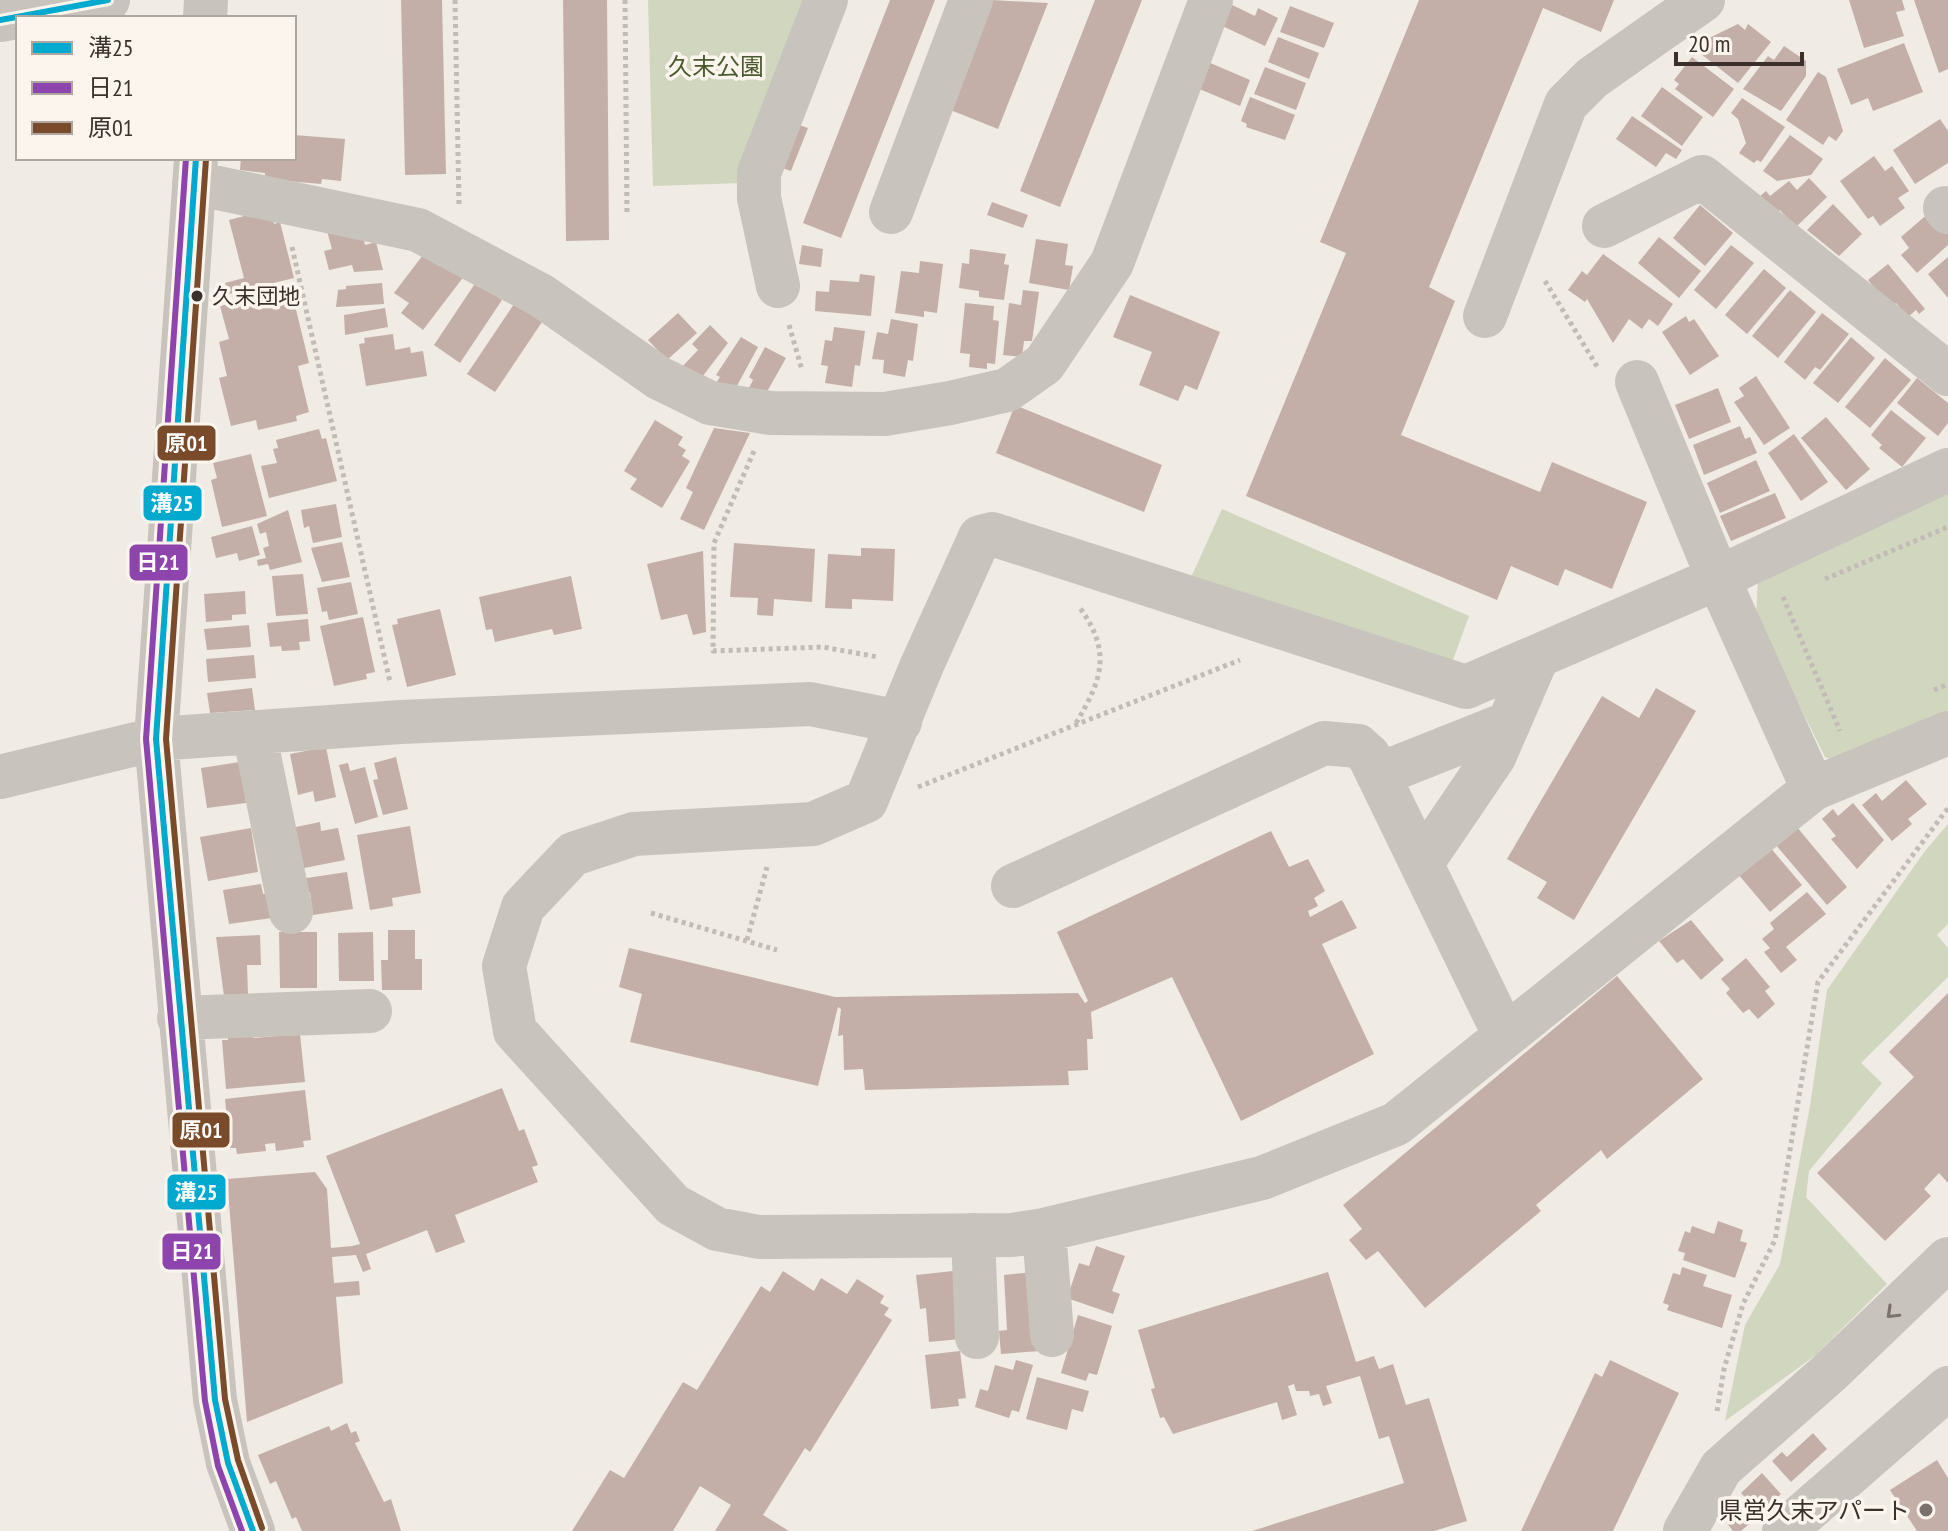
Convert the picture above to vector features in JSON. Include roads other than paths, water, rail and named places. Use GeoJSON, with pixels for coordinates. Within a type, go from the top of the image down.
{"type":"FeatureCollection","features":[{"type":"Feature","properties":{"kind":"street"},"geometry":{"type":"LineString","coordinates":[[22,16],[108,0]]}},
{"type":"Feature","properties":{"kind":"street"},"geometry":{"type":"LineString","coordinates":[[778,286],[759,198],[759,173],[826,0]]}},
{"type":"Feature","properties":{"kind":"street"},"geometry":{"type":"LineString","coordinates":[[891,212],[971,0]]}},
{"type":"Feature","properties":{"kind":"street"},"geometry":{"type":"LineString","coordinates":[[253,1531],[228,1463],[215,1400],[156,739],[195,171],[281,199],[418,230],[542,296],[659,378],[710,403],[779,413],[885,414],[1007,390],[1044,364],[1112,263],[1211,0]]}},
{"type":"Feature","properties":{"kind":"street"},"geometry":{"type":"LineString","coordinates":[[1485,316],[1566,104],[1592,78],[1703,0]]}},
{"type":"Feature","properties":{"kind":"street"},"geometry":{"type":"LineString","coordinates":[[1604,226],[1702,177],[1948,374]]}},
{"type":"Feature","properties":{"kind":"street"},"geometry":{"type":"LineString","coordinates":[[1619,377],[1718,578],[1813,789]]}},
{"type":"Feature","properties":{"kind":"street"},"geometry":{"type":"LineString","coordinates":[[1948,470],[1718,578],[1466,687],[992,534],[980,537],[922,665],[866,801],[813,824],[634,834],[573,854],[523,907],[504,966],[515,1031],[673,1205],[717,1229],[759,1237],[1012,1235],[1044,1230],[1262,1178],[1396,1124],[1813,789],[1948,733]]}},
{"type":"Feature","properties":{"kind":"street"},"geometry":{"type":"LineString","coordinates":[[1422,863],[1494,757],[1537,658]]}},
{"type":"Feature","properties":{"kind":"street"},"geometry":{"type":"LineString","coordinates":[[0,777],[156,739],[554,713],[810,704],[900,722]]}},
{"type":"Feature","properties":{"kind":"street"},"geometry":{"type":"LineString","coordinates":[[1378,775],[1509,723]]}},
{"type":"Feature","properties":{"kind":"street"},"geometry":{"type":"LineString","coordinates":[[254,732],[291,912]]}},
{"type":"Feature","properties":{"kind":"street"},"geometry":{"type":"LineString","coordinates":[[1013,886],[1324,743],[1358,746],[1369,756],[1505,1036]]}},
{"type":"Feature","properties":{"kind":"street"},"geometry":{"type":"LineString","coordinates":[[179,1018],[370,1011]]}},
{"type":"Feature","properties":{"kind":"street"},"geometry":{"type":"LineString","coordinates":[[1044,1230],[1052,1335]]}},
{"type":"Feature","properties":{"kind":"street"},"geometry":{"type":"LineString","coordinates":[[973,1235],[977,1337]]}},
{"type":"Feature","properties":{"kind":"street"},"geometry":{"type":"LineString","coordinates":[[1685,1531],[1721,1468],[1829,1373],[1948,1259]]}},
{"type":"Feature","properties":{"kind":"street"},"geometry":{"type":"LineString","coordinates":[[1784,1531],[1948,1388]]}},
{"type":"Feature","properties":{"kind":"place","name":"久末団地"},"geometry":{"type":"Point","coordinates":[197,296]}},
{"type":"Feature","properties":{"kind":"place","name":"県営久末アパート"},"geometry":{"type":"Point","coordinates":[1926,1510]}},
{"type":"Feature","properties":{"kind":"park label","name":"久末公園"},"geometry":{"type":"Point","coordinates":[716,66]}}]}
